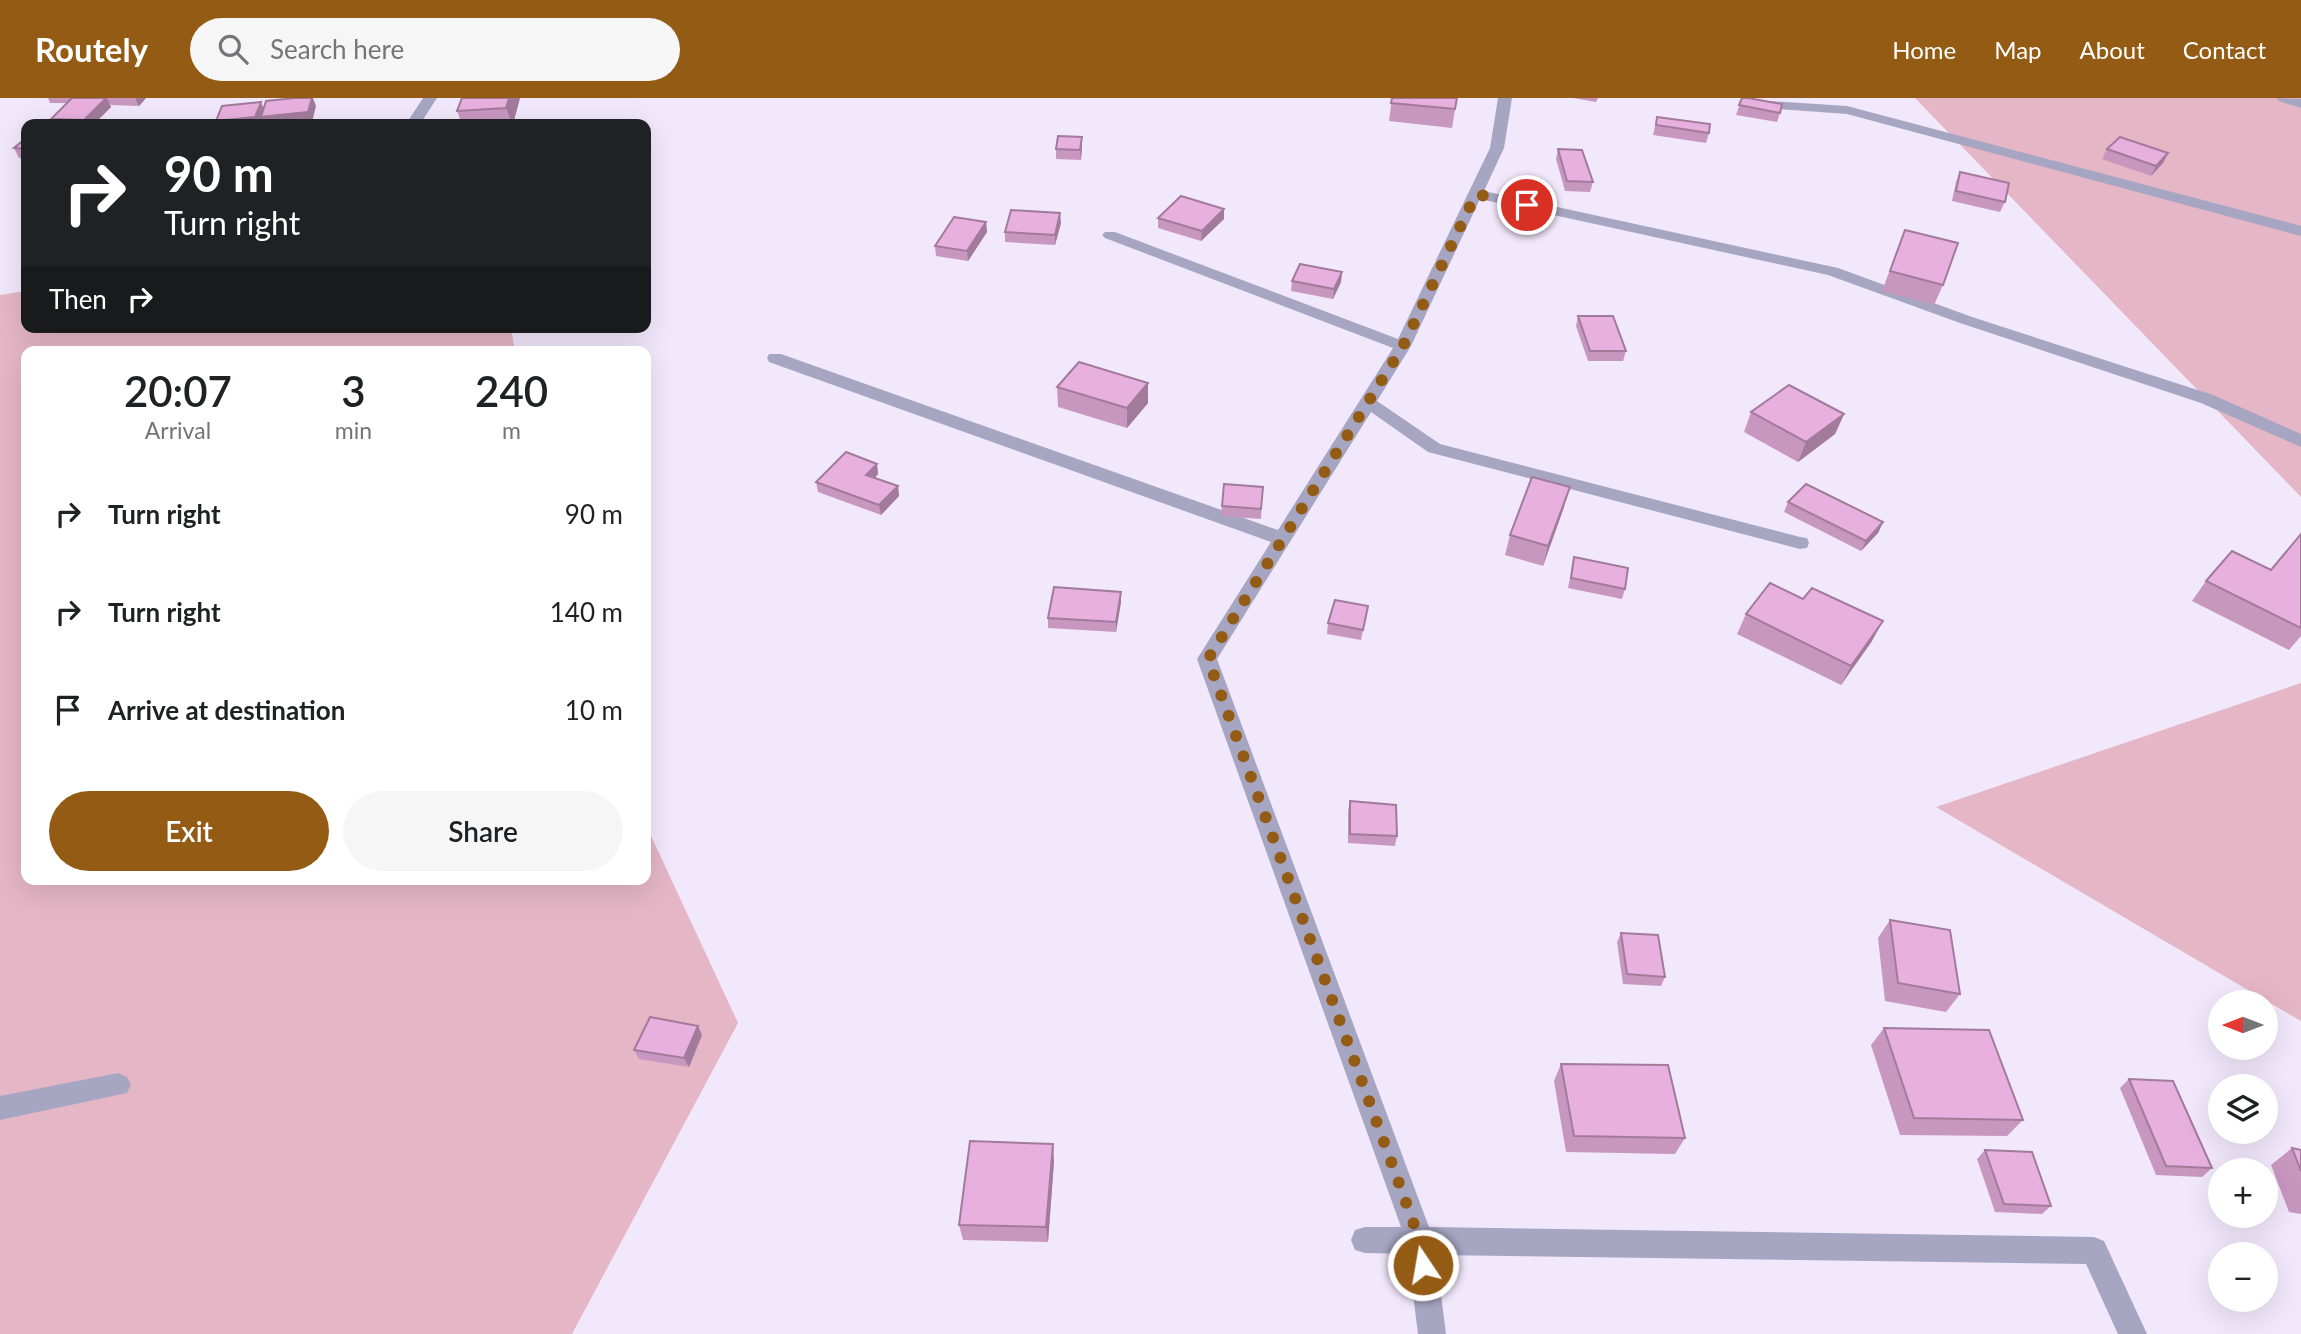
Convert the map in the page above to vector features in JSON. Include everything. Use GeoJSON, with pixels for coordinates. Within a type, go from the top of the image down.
{"type":"FeatureCollection","features":[{"type":"Feature","properties":{"kind":"street"},"geometry":{"type":"LineString","coordinates":[[416,119],[430,98]]}},
{"type":"Feature","properties":{"kind":"street"},"geometry":{"type":"LineString","coordinates":[[1432,1334],[1420,1241],[1208,659],[1403,346],[1497,148],[1505,98]]}},
{"type":"Feature","properties":{"kind":"street"},"geometry":{"type":"LineString","coordinates":[[2284,98],[2301,104]]}},
{"type":"Feature","properties":{"kind":"street"},"geometry":{"type":"LineString","coordinates":[[1769,105],[1847,110],[2301,231]]}},
{"type":"Feature","properties":{"kind":"street"},"geometry":{"type":"LineString","coordinates":[[1476,194],[1832,271],[1966,320],[2207,399],[2301,441]]}},
{"type":"Feature","properties":{"kind":"street"},"geometry":{"type":"LineString","coordinates":[[1110,235],[1403,346]]}},
{"type":"Feature","properties":{"kind":"street"},"geometry":{"type":"LineString","coordinates":[[775,358],[1283,539]]}},
{"type":"Feature","properties":{"kind":"street"},"geometry":{"type":"LineString","coordinates":[[1368,402],[1434,448],[1801,543]]}},
{"type":"Feature","properties":{"kind":"street"},"geometry":{"type":"LineString","coordinates":[[0,1108],[118,1085]]}},
{"type":"Feature","properties":{"kind":"street"},"geometry":{"type":"LineString","coordinates":[[1365,1240],[2094,1251],[2133,1334]]}},
{"type":"Feature","properties":{"kind":"shaded area"},"geometry":{"type":"Polygon","coordinates":[[[1915,98],[2301,98],[2301,497],[1915,98]]]}},
{"type":"Feature","properties":{"kind":"shaded area"},"geometry":{"type":"Polygon","coordinates":[[[21,292],[21,333],[512,333],[514,346],[21,346],[21,885],[651,885],[651,836],[738,1023],[572,1334],[0,1334],[0,295],[21,292]]]}},
{"type":"Feature","properties":{"kind":"shaded area"},"geometry":{"type":"Polygon","coordinates":[[[2301,683],[2301,1021],[2278,1008],[2278,990],[2248,990],[1936,807],[2301,683]]]}},
{"type":"Feature","properties":{"kind":"building"},"geometry":{"type":"Polygon","coordinates":[[[72,98],[106,98],[85,119],[51,119],[72,98]]]}},
{"type":"Feature","properties":{"kind":"building"},"geometry":{"type":"Polygon","coordinates":[[[312,98],[308,112],[261,117],[266,101],[312,98]]]}},
{"type":"Feature","properties":{"kind":"building"},"geometry":{"type":"Polygon","coordinates":[[[462,98],[509,98],[506,108],[457,111],[462,98]]]}},
{"type":"Feature","properties":{"kind":"building"},"geometry":{"type":"Polygon","coordinates":[[[1392,98],[1457,98],[1455,109],[1391,103],[1392,98]]]}},
{"type":"Feature","properties":{"kind":"building"},"geometry":{"type":"Polygon","coordinates":[[[1742,98],[1782,104],[1780,113],[1739,105],[1742,98]]]}},
{"type":"Feature","properties":{"kind":"building"},"geometry":{"type":"Polygon","coordinates":[[[261,102],[255,117],[236,119],[217,119],[222,106],[261,102]]]}},
{"type":"Feature","properties":{"kind":"building"},"geometry":{"type":"Polygon","coordinates":[[[1657,117],[1710,124],[1709,133],[1656,125],[1657,117]]]}},
{"type":"Feature","properties":{"kind":"building"},"geometry":{"type":"Polygon","coordinates":[[[1058,136],[1082,137],[1080,150],[1056,149],[1058,136]]]}},
{"type":"Feature","properties":{"kind":"building"},"geometry":{"type":"Polygon","coordinates":[[[2120,137],[2168,153],[2156,166],[2107,149],[2120,137]]]}},
{"type":"Feature","properties":{"kind":"building"},"geometry":{"type":"Polygon","coordinates":[[[1558,149],[1582,150],[1593,182],[1567,181],[1558,149]]]}},
{"type":"Feature","properties":{"kind":"building"},"geometry":{"type":"Polygon","coordinates":[[[1960,172],[2009,183],[2005,202],[1956,191],[1960,172]]]}},
{"type":"Feature","properties":{"kind":"building"},"geometry":{"type":"Polygon","coordinates":[[[1181,196],[1224,209],[1202,231],[1158,218],[1181,196]]]}},
{"type":"Feature","properties":{"kind":"building"},"geometry":{"type":"Polygon","coordinates":[[[1011,210],[1060,213],[1055,235],[1005,232],[1011,210]]]}},
{"type":"Feature","properties":{"kind":"building"},"geometry":{"type":"Polygon","coordinates":[[[954,217],[986,222],[967,251],[935,246],[954,217]]]}},
{"type":"Feature","properties":{"kind":"building"},"geometry":{"type":"Polygon","coordinates":[[[1905,230],[1958,243],[1943,285],[1890,271],[1905,230]]]}},
{"type":"Feature","properties":{"kind":"building"},"geometry":{"type":"Polygon","coordinates":[[[1300,264],[1342,272],[1334,289],[1292,281],[1300,264]]]}},
{"type":"Feature","properties":{"kind":"building"},"geometry":{"type":"Polygon","coordinates":[[[1578,316],[1613,316],[1626,351],[1590,351],[1578,316]]]}},
{"type":"Feature","properties":{"kind":"building"},"geometry":{"type":"Polygon","coordinates":[[[1079,362],[1148,383],[1127,408],[1057,387],[1079,362]]]}},
{"type":"Feature","properties":{"kind":"building"},"geometry":{"type":"Polygon","coordinates":[[[1789,385],[1844,414],[1806,442],[1751,412],[1789,385]]]}},
{"type":"Feature","properties":{"kind":"building"},"geometry":{"type":"Polygon","coordinates":[[[846,452],[877,464],[866,475],[898,486],[879,505],[816,482],[846,452]]]}},
{"type":"Feature","properties":{"kind":"building"},"geometry":{"type":"Polygon","coordinates":[[[1532,477],[1570,487],[1548,546],[1510,535],[1532,477]]]}},
{"type":"Feature","properties":{"kind":"building"},"geometry":{"type":"Polygon","coordinates":[[[1224,484],[1263,487],[1261,509],[1222,506],[1224,484]]]}},
{"type":"Feature","properties":{"kind":"building"},"geometry":{"type":"Polygon","coordinates":[[[1806,484],[1883,522],[1866,541],[1788,502],[1806,484]]]}},
{"type":"Feature","properties":{"kind":"building"},"geometry":{"type":"Polygon","coordinates":[[[2301,534],[2301,628],[2206,581],[2232,551],[2271,570],[2301,534]]]}},
{"type":"Feature","properties":{"kind":"building"},"geometry":{"type":"Polygon","coordinates":[[[1574,557],[1628,568],[1625,589],[1571,578],[1574,557]]]}},
{"type":"Feature","properties":{"kind":"building"},"geometry":{"type":"Polygon","coordinates":[[[1770,583],[1803,599],[1812,588],[1883,621],[1851,666],[1746,614],[1770,583]]]}},
{"type":"Feature","properties":{"kind":"building"},"geometry":{"type":"Polygon","coordinates":[[[1054,587],[1121,592],[1116,622],[1048,618],[1054,587]]]}},
{"type":"Feature","properties":{"kind":"building"},"geometry":{"type":"Polygon","coordinates":[[[1335,600],[1368,606],[1363,630],[1328,623],[1335,600]]]}},
{"type":"Feature","properties":{"kind":"building"},"geometry":{"type":"Polygon","coordinates":[[[1350,801],[1396,805],[1397,836],[1350,834],[1350,801]]]}},
{"type":"Feature","properties":{"kind":"building"},"geometry":{"type":"Polygon","coordinates":[[[1890,920],[1950,930],[1960,994],[1898,983],[1890,920]]]}},
{"type":"Feature","properties":{"kind":"building"},"geometry":{"type":"Polygon","coordinates":[[[1621,933],[1658,935],[1665,977],[1627,974],[1621,933]]]}},
{"type":"Feature","properties":{"kind":"building"},"geometry":{"type":"Polygon","coordinates":[[[650,1017],[698,1026],[684,1058],[634,1050],[650,1017]]]}},
{"type":"Feature","properties":{"kind":"building"},"geometry":{"type":"Polygon","coordinates":[[[1884,1028],[1989,1030],[2023,1120],[1914,1118],[1884,1028]]]}},
{"type":"Feature","properties":{"kind":"building"},"geometry":{"type":"Polygon","coordinates":[[[1561,1064],[1668,1065],[1685,1138],[1574,1136],[1561,1064]]]}},
{"type":"Feature","properties":{"kind":"building"},"geometry":{"type":"Polygon","coordinates":[[[2129,1079],[2173,1081],[2208,1159],[2208,1168],[2166,1166],[2129,1079]]]}},
{"type":"Feature","properties":{"kind":"building"},"geometry":{"type":"Polygon","coordinates":[[[970,1141],[1053,1144],[1046,1227],[959,1225],[970,1141]]]}},
{"type":"Feature","properties":{"kind":"building"},"geometry":{"type":"Polygon","coordinates":[[[2292,1148],[2301,1150],[2301,1171],[2292,1148]]]}},
{"type":"Feature","properties":{"kind":"building"},"geometry":{"type":"Polygon","coordinates":[[[1985,1150],[2032,1152],[2051,1206],[2004,1204],[1985,1150]]]}},
{"type":"Feature","properties":{"kind":"route"},"geometry":{"type":"LineString","coordinates":[[1423,1265],[1420,1241],[1208,659],[1403,346],[1476,194],[1527,205]]}}]}
